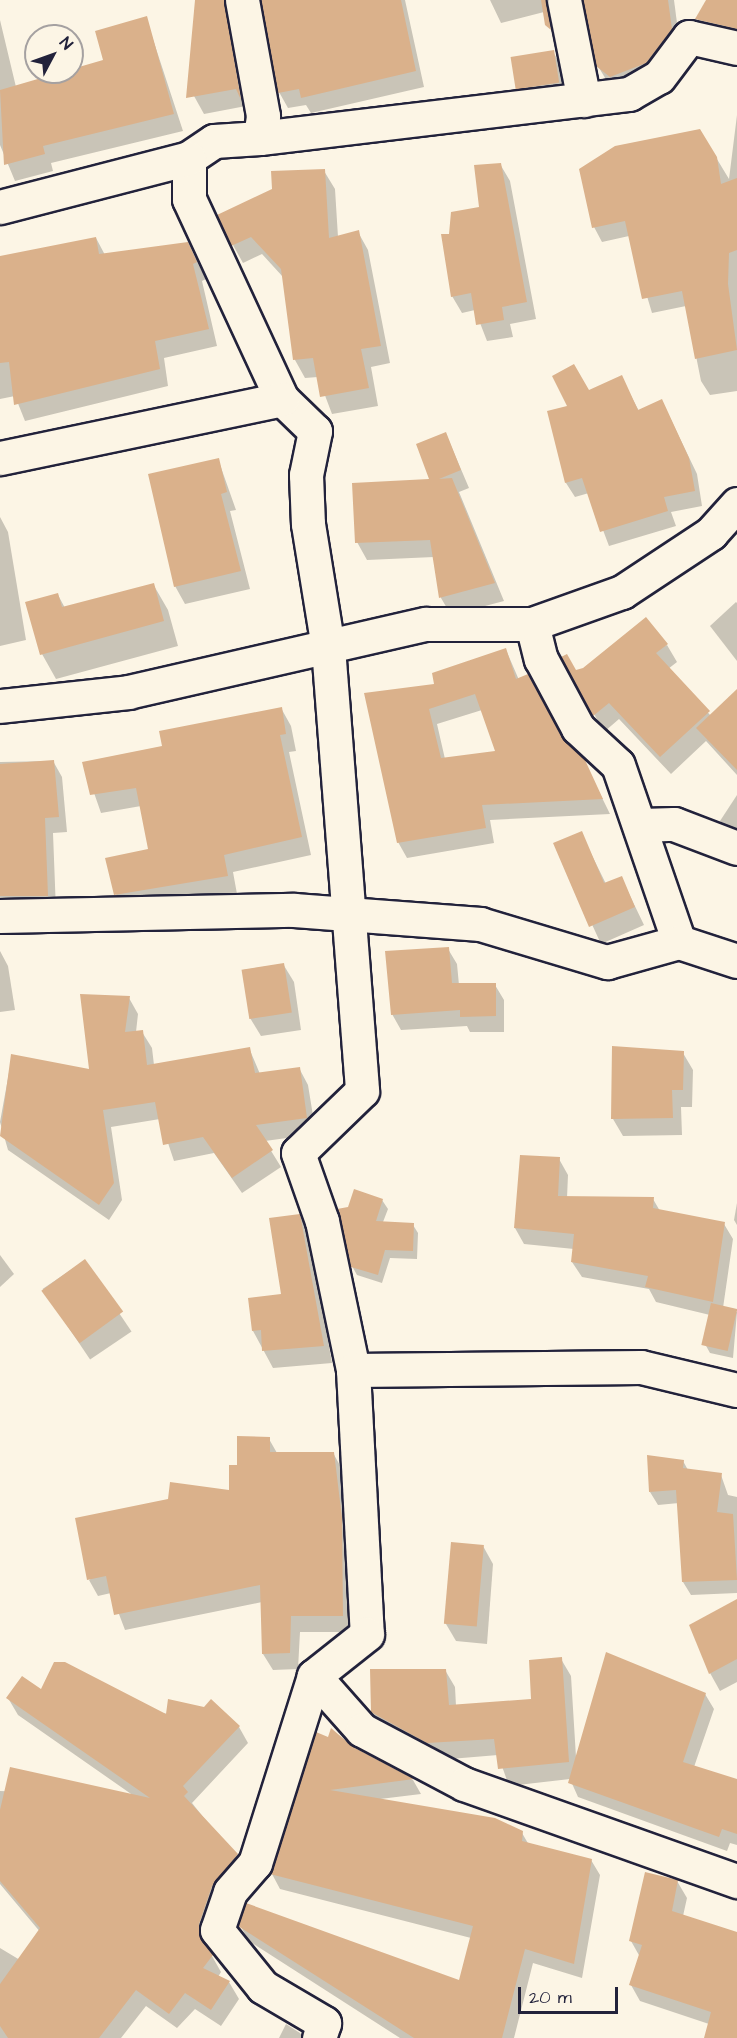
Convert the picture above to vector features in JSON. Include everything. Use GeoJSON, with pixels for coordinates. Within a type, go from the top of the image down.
{"type":"FeatureCollection","features":[{"type":"Feature","properties":{"kind":"street"},"geometry":{"type":"LineString","coordinates":[[242,0],[263,116],[260,138]]}},
{"type":"Feature","properties":{"kind":"street"},"geometry":{"type":"LineString","coordinates":[[564,0],[584,100]]}},
{"type":"Feature","properties":{"kind":"street"},"geometry":{"type":"LineString","coordinates":[[0,207],[189,158],[214,141],[260,138],[584,100],[648,87],[689,38],[737,48]]}},
{"type":"Feature","properties":{"kind":"street"},"geometry":{"type":"LineString","coordinates":[[189,158],[189,199],[282,399],[315,431],[306,475],[308,524],[328,647],[350,914],[362,1091],[298,1153],[322,1221],[353,1370],[367,1634],[314,1676],[255,1863],[230,1892],[217,1930],[263,1987],[324,2024],[319,2038]]}},
{"type":"Feature","properties":{"kind":"street"},"geometry":{"type":"LineString","coordinates":[[0,458],[282,399]]}},
{"type":"Feature","properties":{"kind":"street"},"geometry":{"type":"LineString","coordinates":[[0,706],[128,692],[426,624],[532,624],[622,592],[711,533],[737,504]]}},
{"type":"Feature","properties":{"kind":"street"},"geometry":{"type":"LineString","coordinates":[[532,624],[541,659],[573,718],[618,765],[642,825],[656,885],[679,942]]}},
{"type":"Feature","properties":{"kind":"street"},"geometry":{"type":"LineString","coordinates":[[642,825],[674,824],[737,848]]}},
{"type":"Feature","properties":{"kind":"street"},"geometry":{"type":"LineString","coordinates":[[0,916],[88,910],[350,914],[480,924],[607,962],[679,942],[737,961]]}},
{"type":"Feature","properties":{"kind":"street"},"geometry":{"type":"LineString","coordinates":[[353,1370],[641,1367],[737,1390]]}},
{"type":"Feature","properties":{"kind":"street"},"geometry":{"type":"LineString","coordinates":[[314,1676],[362,1730],[464,1784],[737,1881]]}},
{"type":"Feature","properties":{"kind":"building"},"geometry":{"type":"Polygon","coordinates":[[[195,0],[224,0],[241,100],[236,89],[186,98],[195,0]]]}},
{"type":"Feature","properties":{"kind":"building"},"geometry":{"type":"Polygon","coordinates":[[[261,0],[401,0],[416,71],[301,98],[299,89],[278,93],[261,0]]]}},
{"type":"Feature","properties":{"kind":"building"},"geometry":{"type":"Polygon","coordinates":[[[541,0],[546,0],[551,30],[545,25],[541,0]]]}},
{"type":"Feature","properties":{"kind":"building"},"geometry":{"type":"Polygon","coordinates":[[[583,0],[668,0],[672,29],[646,63],[610,77],[596,66],[583,0]]]}},
{"type":"Feature","properties":{"kind":"building"},"geometry":{"type":"Polygon","coordinates":[[[706,0],[737,0],[737,29],[695,19],[706,0]]]}},
{"type":"Feature","properties":{"kind":"building"},"geometry":{"type":"Polygon","coordinates":[[[147,16],[174,114],[43,146],[45,154],[4,165],[0,90],[24,83],[84,84],[84,66],[103,60],[95,31],[147,16]]]}},
{"type":"Feature","properties":{"kind":"building"},"geometry":{"type":"Polygon","coordinates":[[[554,50],[559,83],[516,89],[511,57],[554,50]]]}},
{"type":"Feature","properties":{"kind":"building"},"geometry":{"type":"Polygon","coordinates":[[[700,129],[717,157],[721,184],[737,178],[737,250],[729,253],[728,284],[737,350],[695,359],[682,291],[642,299],[625,221],[592,228],[579,169],[615,146],[700,129]]]}},
{"type":"Feature","properties":{"kind":"building"},"geometry":{"type":"Polygon","coordinates":[[[501,163],[527,302],[502,307],[504,320],[476,325],[471,293],[451,297],[441,234],[449,234],[451,212],[479,207],[474,165],[501,163]]]}},
{"type":"Feature","properties":{"kind":"building"},"geometry":{"type":"Polygon","coordinates":[[[325,169],[329,238],[359,230],[381,346],[361,349],[369,388],[320,397],[313,358],[293,360],[281,269],[251,237],[231,246],[217,215],[272,189],[271,171],[325,169]]]}},
{"type":"Feature","properties":{"kind":"building"},"geometry":{"type":"Polygon","coordinates":[[[96,237],[99,254],[188,242],[197,262],[193,264],[209,329],[155,341],[160,369],[14,405],[9,362],[0,363],[0,256],[96,237]]]}},
{"type":"Feature","properties":{"kind":"building"},"geometry":{"type":"Polygon","coordinates":[[[574,364],[589,390],[622,375],[638,410],[662,399],[689,458],[695,491],[664,497],[668,511],[600,532],[582,478],[565,483],[547,411],[567,406],[552,376],[574,364]]]}},
{"type":"Feature","properties":{"kind":"building"},"geometry":{"type":"Polygon","coordinates":[[[446,432],[461,470],[439,479],[452,478],[495,583],[439,598],[430,540],[355,543],[352,483],[429,479],[416,444],[446,432]]]}},
{"type":"Feature","properties":{"kind":"building"},"geometry":{"type":"Polygon","coordinates":[[[219,458],[227,492],[221,494],[241,571],[174,587],[148,474],[219,458]]]}},
{"type":"Feature","properties":{"kind":"building"},"geometry":{"type":"Polygon","coordinates":[[[154,583],[164,621],[40,655],[25,602],[58,593],[62,607],[154,583]]]}},
{"type":"Feature","properties":{"kind":"building"},"geometry":{"type":"Polygon","coordinates":[[[646,617],[668,644],[656,653],[710,711],[660,757],[609,703],[593,716],[561,657],[567,654],[576,670],[583,668],[646,617]]]}},
{"type":"Feature","properties":{"kind":"building"},"geometry":{"type":"Polygon","coordinates":[[[506,648],[516,679],[528,674],[562,737],[585,760],[603,799],[482,805],[486,828],[397,843],[364,693],[434,684],[432,673],[506,648]],[[475,694],[429,709],[441,758],[495,751],[475,694]]]}},
{"type":"Feature","properties":{"kind":"building"},"geometry":{"type":"Polygon","coordinates":[[[737,689],[737,770],[696,728],[737,689]]]}},
{"type":"Feature","properties":{"kind":"building"},"geometry":{"type":"Polygon","coordinates":[[[282,707],[286,734],[280,735],[302,837],[224,855],[228,876],[114,895],[105,858],[148,849],[136,788],[90,795],[82,762],[162,746],[159,731],[282,707]]]}},
{"type":"Feature","properties":{"kind":"building"},"geometry":{"type":"Polygon","coordinates":[[[54,760],[59,817],[45,818],[48,896],[0,896],[0,764],[54,760]]]}},
{"type":"Feature","properties":{"kind":"building"},"geometry":{"type":"Polygon","coordinates":[[[582,831],[604,883],[622,876],[635,907],[589,927],[553,843],[582,831]]]}},
{"type":"Feature","properties":{"kind":"building"},"geometry":{"type":"Polygon","coordinates":[[[449,947],[452,983],[496,983],[496,1016],[460,1017],[460,1010],[391,1015],[385,951],[449,947]]]}},
{"type":"Feature","properties":{"kind":"building"},"geometry":{"type":"Polygon","coordinates":[[[284,963],[292,1012],[249,1019],[242,970],[284,963]]]}},
{"type":"Feature","properties":{"kind":"building"},"geometry":{"type":"Polygon","coordinates":[[[80,994],[130,996],[125,1032],[143,1030],[147,1065],[250,1047],[255,1073],[300,1067],[307,1118],[256,1125],[273,1150],[232,1178],[203,1137],[163,1145],[155,1102],[103,1110],[114,1183],[99,1205],[0,1136],[11,1054],[89,1069],[80,994]]]}},
{"type":"Feature","properties":{"kind":"building"},"geometry":{"type":"Polygon","coordinates":[[[612,1046],[684,1051],[683,1090],[672,1090],[673,1118],[611,1119],[612,1046]]]}},
{"type":"Feature","properties":{"kind":"building"},"geometry":{"type":"Polygon","coordinates":[[[520,1155],[560,1157],[558,1196],[654,1197],[653,1208],[725,1222],[713,1302],[645,1287],[648,1276],[571,1262],[574,1234],[514,1228],[520,1155]]]}},
{"type":"Feature","properties":{"kind":"building"},"geometry":{"type":"Polygon","coordinates":[[[354,1189],[383,1199],[376,1221],[414,1223],[413,1251],[385,1250],[378,1275],[351,1267],[337,1209],[348,1207],[354,1189]]]}},
{"type":"Feature","properties":{"kind":"building"},"geometry":{"type":"Polygon","coordinates":[[[300,1214],[324,1346],[262,1351],[261,1330],[252,1331],[248,1298],[281,1294],[269,1218],[300,1214]]]}},
{"type":"Feature","properties":{"kind":"building"},"geometry":{"type":"Polygon","coordinates":[[[85,1259],[123,1312],[80,1343],[41,1291],[85,1259]]]}},
{"type":"Feature","properties":{"kind":"building"},"geometry":{"type":"Polygon","coordinates":[[[711,1303],[737,1309],[728,1351],[701,1345],[711,1303]]]}},
{"type":"Feature","properties":{"kind":"building"},"geometry":{"type":"Polygon","coordinates":[[[237,1436],[270,1437],[270,1452],[334,1452],[342,1518],[343,1616],[291,1616],[290,1653],[262,1654],[260,1585],[114,1615],[106,1576],[87,1580],[75,1518],[168,1499],[170,1482],[229,1490],[229,1465],[237,1465],[237,1436]]]}},
{"type":"Feature","properties":{"kind":"building"},"geometry":{"type":"Polygon","coordinates":[[[647,1455],[684,1460],[683,1468],[722,1473],[717,1512],[733,1514],[737,1580],[682,1582],[676,1490],[649,1492],[647,1455]]]}},
{"type":"Feature","properties":{"kind":"building"},"geometry":{"type":"Polygon","coordinates":[[[451,1542],[484,1545],[477,1627],[444,1624],[451,1542]]]}},
{"type":"Feature","properties":{"kind":"building"},"geometry":{"type":"Polygon","coordinates":[[[737,1599],[737,1659],[709,1674],[689,1625],[737,1599]]]}},
{"type":"Feature","properties":{"kind":"building"},"geometry":{"type":"Polygon","coordinates":[[[606,1652],[706,1693],[683,1762],[737,1779],[737,1834],[722,1829],[719,1837],[568,1783],[606,1652]]]}},
{"type":"Feature","properties":{"kind":"building"},"geometry":{"type":"Polygon","coordinates":[[[562,1657],[569,1762],[498,1769],[494,1739],[427,1743],[371,1712],[370,1669],[446,1669],[449,1705],[531,1699],[529,1660],[562,1657]]]}},
{"type":"Feature","properties":{"kind":"building"},"geometry":{"type":"Polygon","coordinates":[[[54,1662],[65,1662],[166,1714],[168,1699],[204,1707],[211,1699],[240,1726],[183,1786],[188,1792],[184,1796],[238,1854],[212,1886],[199,1924],[199,1934],[213,1955],[203,1968],[230,1981],[211,2010],[185,1993],[169,2014],[136,1990],[99,2038],[8,2038],[0,2026],[0,1984],[40,1928],[0,1881],[0,1810],[10,1767],[150,1798],[6,1698],[22,1676],[41,1689],[54,1662]]]}},
{"type":"Feature","properties":{"kind":"building"},"geometry":{"type":"Polygon","coordinates":[[[331,1728],[353,1747],[414,1779],[330,1790],[495,1818],[523,1831],[522,1841],[592,1859],[574,1964],[525,1949],[502,2038],[414,2038],[238,1926],[246,1903],[459,1980],[473,1926],[270,1874],[316,1732],[328,1737],[331,1728]]]}},
{"type":"Feature","properties":{"kind":"building"},"geometry":{"type":"Polygon","coordinates":[[[645,1872],[678,1880],[672,1911],[737,1932],[737,2038],[704,2038],[711,2012],[629,1985],[642,1945],[629,1941],[645,1872]]]}}]}
